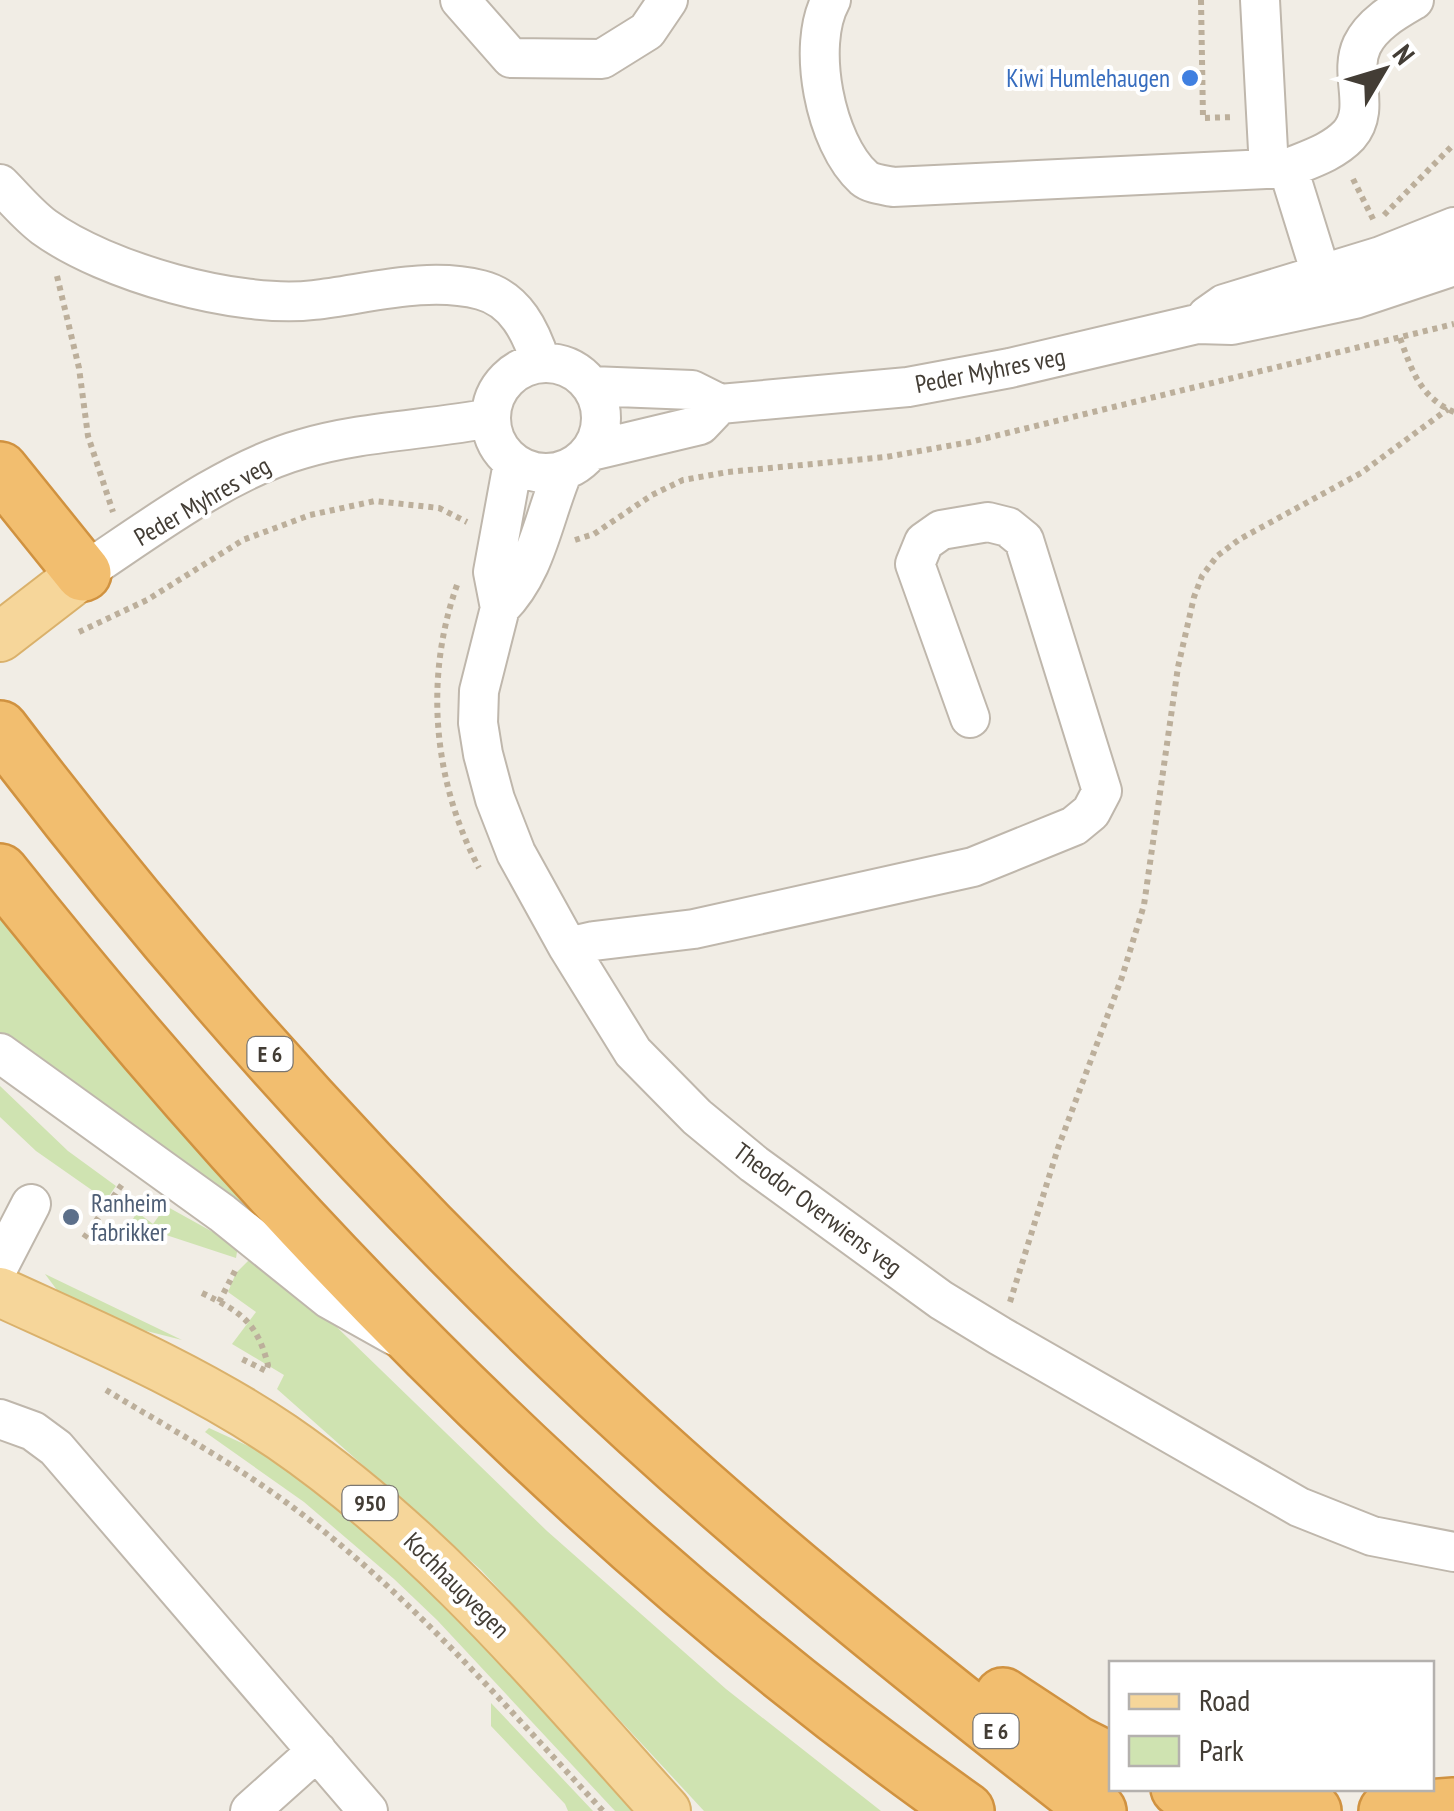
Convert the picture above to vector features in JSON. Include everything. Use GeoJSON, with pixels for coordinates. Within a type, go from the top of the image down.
{"type":"FeatureCollection","features":[{"type":"Feature","properties":{"kind":"highway"},"geometry":{"type":"LineString","coordinates":[[0,470],[83,573]]}},
{"type":"Feature","properties":{"kind":"highway","name":"E 6"},"geometry":{"type":"LineString","coordinates":[[0,729],[212,988],[325,1118],[616,1409],[894,1651],[1098,1811]]}},
{"type":"Feature","properties":{"kind":"highway"},"geometry":{"type":"LineString","coordinates":[[0,872],[261,1178],[430,1354],[552,1471],[695,1598],[966,1811]]}},
{"type":"Feature","properties":{"kind":"highway","name":"E 6"},"geometry":{"type":"LineString","coordinates":[[894,1651],[966,1670],[1064,1736],[1109,1760]]}},
{"type":"Feature","properties":{"kind":"highway"},"geometry":{"type":"LineString","coordinates":[[1186,1791],[1276,1810],[1313,1811]]}},
{"type":"Feature","properties":{"kind":"highway"},"geometry":{"type":"LineString","coordinates":[[1387,1811],[1454,1806]]}},
{"type":"Feature","properties":{"kind":"main road","name":"Peder Myhres veg"},"geometry":{"type":"LineString","coordinates":[[34,628],[83,573]]}},
{"type":"Feature","properties":{"kind":"main road","name":"Kochhaugvegen"},"geometry":{"type":"LineString","coordinates":[[0,1292],[220,1398],[358,1492],[491,1615],[666,1811]]}},
{"type":"Feature","properties":{"kind":"street"},"geometry":{"type":"LineString","coordinates":[[460,0],[510,58],[602,58],[647,32],[668,0]]}},
{"type":"Feature","properties":{"kind":"street"},"geometry":{"type":"LineString","coordinates":[[831,0],[822,16],[820,52],[830,122],[843,152],[866,181],[893,188],[1279,168],[1333,149],[1356,125],[1361,113],[1357,69],[1361,46],[1393,5]]}},
{"type":"Feature","properties":{"kind":"street"},"geometry":{"type":"LineString","coordinates":[[1260,0],[1279,168],[1321,274]]}},
{"type":"Feature","properties":{"kind":"street"},"geometry":{"type":"LineString","coordinates":[[0,184],[44,227],[146,276],[237,296],[308,301],[417,286],[481,290],[496,296],[521,318],[540,363]]}},
{"type":"Feature","properties":{"kind":"street","name":"Peder Myhres veg"},"geometry":{"type":"LineString","coordinates":[[1197,324],[1224,304],[1397,250],[1454,227]]}},
{"type":"Feature","properties":{"kind":"street","name":"Peder Myhres veg"},"geometry":{"type":"LineString","coordinates":[[591,386],[692,390],[720,404],[908,387],[1010,368],[1197,324],[1232,325],[1355,299],[1454,266]]}},
{"type":"Feature","properties":{"kind":"street"},"geometry":{"type":"LineString","coordinates":[[540,363],[563,365],[591,386],[602,418],[599,436],[577,462],[546,474],[528,471],[500,451],[492,435],[490,418],[501,385],[513,373],[540,363]]}},
{"type":"Feature","properties":{"kind":"street","name":"Peder Myhres veg"},"geometry":{"type":"LineString","coordinates":[[577,462],[700,426],[720,404]]}},
{"type":"Feature","properties":{"kind":"street","name":"Peder Myhres veg"},"geometry":{"type":"LineString","coordinates":[[83,573],[188,504],[298,450],[490,418]]}},
{"type":"Feature","properties":{"kind":"street","name":"Theodor Overwiens veg"},"geometry":{"type":"LineString","coordinates":[[577,462],[492,572],[500,608],[479,692],[478,724],[495,800],[516,853],[632,1052],[672,1094],[754,1164],[941,1300],[1106,1400],[1299,1507],[1372,1536],[1454,1552]]}},
{"type":"Feature","properties":{"kind":"street","name":"Theodor Overwiens veg"},"geometry":{"type":"LineString","coordinates":[[513,463],[519,541]]}},
{"type":"Feature","properties":{"kind":"street"},"geometry":{"type":"LineString","coordinates":[[568,947],[594,940],[694,929],[974,866],[1074,826],[1091,812],[1102,791],[1024,540],[1008,527],[988,522],[941,530],[924,542],[915,564],[970,718]]}},
{"type":"Feature","properties":{"kind":"street"},"geometry":{"type":"LineString","coordinates":[[0,1053],[222,1213],[338,1306],[430,1354]]}},
{"type":"Feature","properties":{"kind":"street"},"geometry":{"type":"LineString","coordinates":[[0,1264],[31,1204]]}},
{"type":"Feature","properties":{"kind":"street"},"geometry":{"type":"LineString","coordinates":[[0,1420],[33,1431],[56,1448],[368,1811]]}},
{"type":"Feature","properties":{"kind":"street"},"geometry":{"type":"LineString","coordinates":[[250,1811],[317,1751]]}},
{"type":"Feature","properties":{"kind":"path"},"geometry":{"type":"LineString","coordinates":[[1377,238],[1375,224],[1454,144]]}},
{"type":"Feature","properties":{"kind":"path"},"geometry":{"type":"LineString","coordinates":[[44,227],[80,368],[88,436],[114,515]]}},
{"type":"Feature","properties":{"kind":"path"},"geometry":{"type":"LineString","coordinates":[[34,628],[147,600],[244,540],[342,507],[375,500],[415,503],[439,508],[519,541],[565,543],[594,534],[652,495],[684,480],[886,457],[970,442],[1454,324]]}},
{"type":"Feature","properties":{"kind":"path"},"geometry":{"type":"LineString","coordinates":[[1007,1313],[1058,1148],[1122,977],[1144,905],[1178,667],[1202,576],[1217,556],[1240,538],[1361,473],[1451,411],[1421,388],[1400,338]]}},
{"type":"Feature","properties":{"kind":"path"},"geometry":{"type":"LineString","coordinates":[[461,572],[439,658],[438,742],[448,795],[464,841],[482,874]]}},
{"type":"Feature","properties":{"kind":"path"},"geometry":{"type":"LineString","coordinates":[[84,1238],[119,1188]]}},
{"type":"Feature","properties":{"kind":"path"},"geometry":{"type":"LineString","coordinates":[[202,1293],[233,1309],[254,1327],[268,1366],[266,1371],[234,1355]]}},
{"type":"Feature","properties":{"kind":"path"},"geometry":{"type":"LineString","coordinates":[[104,1389],[234,1466],[395,1592],[603,1811]]}},
{"type":"Feature","properties":{"kind":"green space"},"geometry":{"type":"Polygon","coordinates":[[[0,919],[271,1226],[269,1235],[0,1038],[0,919]]]}},
{"type":"Feature","properties":{"kind":"green space"},"geometry":{"type":"Polygon","coordinates":[[[0,1086],[68,1151],[116,1186],[106,1200],[36,1151],[0,1117],[0,1086]]]}},
{"type":"Feature","properties":{"kind":"green space"},"geometry":{"type":"Polygon","coordinates":[[[166,1206],[238,1246],[236,1258],[160,1233],[133,1219],[137,1212],[153,1224],[166,1206]]]}},
{"type":"Feature","properties":{"kind":"green space"},"geometry":{"type":"Polygon","coordinates":[[[242,1249],[316,1307],[547,1531],[726,1689],[881,1811],[704,1811],[481,1570],[277,1389],[284,1375],[232,1344],[256,1312],[228,1292],[236,1273],[249,1260],[242,1249]]]}},
{"type":"Feature","properties":{"kind":"green space"},"geometry":{"type":"Polygon","coordinates":[[[45,1274],[182,1340],[115,1323],[60,1294],[45,1274]]]}},
{"type":"Feature","properties":{"kind":"green space"},"geometry":{"type":"Polygon","coordinates":[[[209,1428],[283,1462],[329,1495],[468,1621],[638,1811],[615,1811],[394,1579],[304,1502],[205,1432],[209,1428]]]}},
{"type":"Feature","properties":{"kind":"green space"},"geometry":{"type":"Polygon","coordinates":[[[491,1703],[593,1811],[568,1811],[491,1726],[491,1703]]]}},
{"type":"Feature","properties":{"kind":"place","name":"Kiwi Humlehaugen"},"geometry":{"type":"Point","coordinates":[1190,78]}},
{"type":"Feature","properties":{"kind":"place","name":"Ranheim fabrikker"},"geometry":{"type":"Point","coordinates":[71,1217]}}]}
